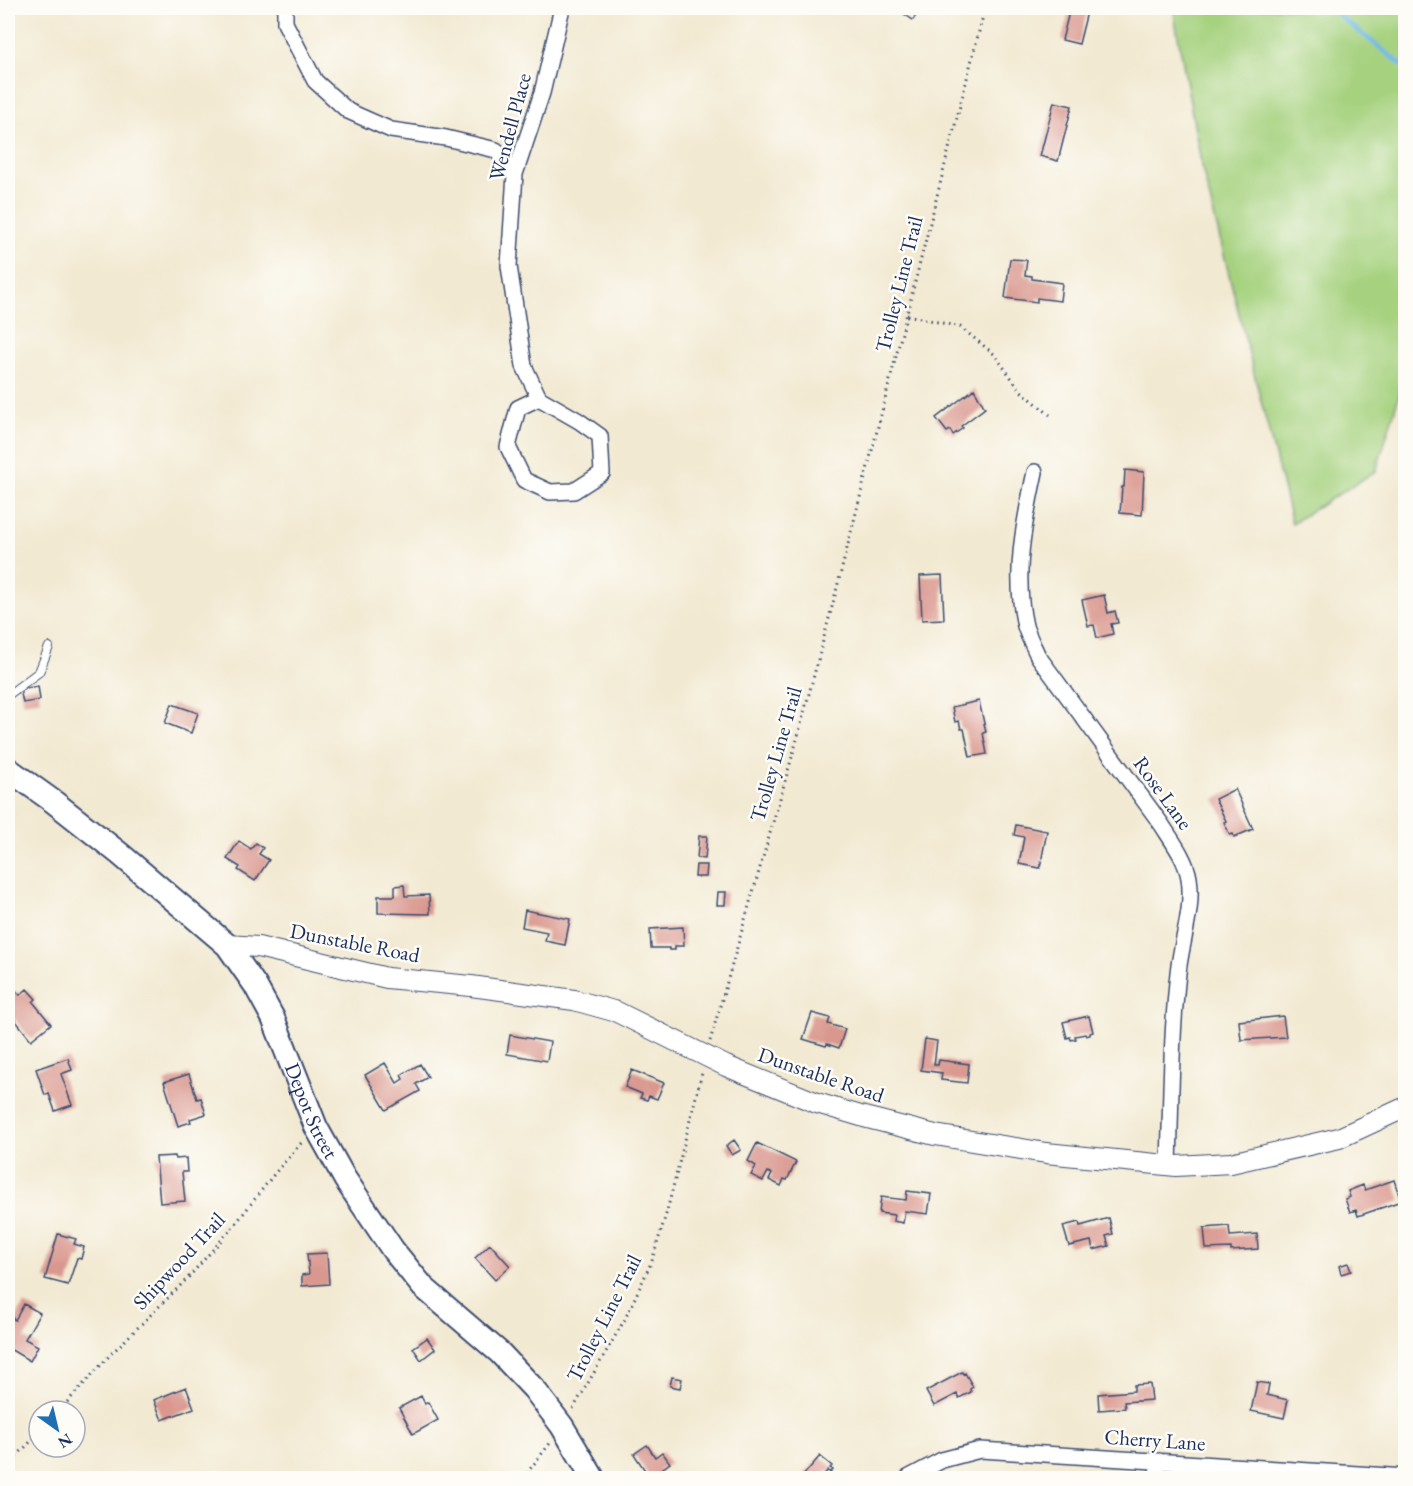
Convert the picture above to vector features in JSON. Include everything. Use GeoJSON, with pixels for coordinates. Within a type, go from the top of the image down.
{"type":"FeatureCollection","features":[{"type":"Feature","properties":{"kind":"main road","name":"Depot Street"},"geometry":{"type":"LineString","coordinates":[[8,769],[120,854],[227,945],[255,985],[273,1018],[316,1127],[350,1187],[393,1250],[423,1287],[500,1353],[534,1389],[562,1426],[593,1479]]}},
{"type":"Feature","properties":{"kind":"street"},"geometry":{"type":"LineString","coordinates":[[285,8],[285,23],[315,81],[348,111],[391,130],[446,138],[496,150],[515,174]]}},
{"type":"Feature","properties":{"kind":"street","name":"Wendell Place"},"geometry":{"type":"LineString","coordinates":[[539,398],[524,366],[509,266],[515,174],[542,93],[562,8]]}},
{"type":"Feature","properties":{"kind":"street"},"geometry":{"type":"LineString","coordinates":[[539,398],[600,436],[602,473],[574,491],[550,492],[525,480],[508,447],[518,408],[539,398]]}},
{"type":"Feature","properties":{"kind":"street","name":"Rose Lane"},"geometry":{"type":"LineString","coordinates":[[1035,472],[1023,530],[1019,578],[1026,627],[1038,656],[1162,825],[1180,854],[1189,877],[1190,899],[1178,972],[1171,1068],[1169,1165]]}},
{"type":"Feature","properties":{"kind":"street","name":"Dunstable Road"},"geometry":{"type":"LineString","coordinates":[[227,945],[258,947],[387,978],[471,986],[574,1000],[617,1012],[706,1056],[772,1086],[817,1103],[935,1135],[1046,1153],[1169,1165],[1231,1163],[1339,1138],[1406,1107]]}},
{"type":"Feature","properties":{"kind":"street","name":"Cherry Lane"},"geometry":{"type":"LineString","coordinates":[[908,1479],[942,1460],[980,1450],[1344,1476],[1406,1477]]}},
{"type":"Feature","properties":{"kind":"street"},"geometry":{"type":"LineString","coordinates":[[1156,1479],[1159,1461]]}},
{"type":"Feature","properties":{"kind":"lane"},"geometry":{"type":"LineString","coordinates":[[8,695],[39,672],[49,647]]}},
{"type":"Feature","properties":{"kind":"path","name":"Trolley Line Trail"},"geometry":{"type":"LineString","coordinates":[[523,1479],[562,1426],[625,1318],[652,1261],[706,1056],[796,743],[985,8]]}},
{"type":"Feature","properties":{"kind":"path"},"geometry":{"type":"LineString","coordinates":[[907,315],[960,327],[994,354],[1021,392],[1050,415]]}},
{"type":"Feature","properties":{"kind":"path","name":"Shipwood Trail"},"geometry":{"type":"LineString","coordinates":[[70,1399],[110,1355],[194,1271],[316,1127]]}},
{"type":"Feature","properties":{"kind":"path"},"geometry":{"type":"LineString","coordinates":[[8,1465],[27,1445]]}},
{"type":"Feature","properties":{"kind":"green space"},"geometry":{"type":"Polygon","coordinates":[[[1178,8],[1405,8],[1405,376],[1376,471],[1292,523],[1202,168],[1174,14],[1178,8]]]}},
{"type":"Feature","properties":{"kind":"building"},"geometry":{"type":"Polygon","coordinates":[[[895,8],[921,8],[913,20],[895,8]]]}},
{"type":"Feature","properties":{"kind":"building"},"geometry":{"type":"Polygon","coordinates":[[[1070,8],[1088,8],[1079,44],[1062,40],[1070,8]]]}},
{"type":"Feature","properties":{"kind":"building"},"geometry":{"type":"Polygon","coordinates":[[[1054,102],[1072,106],[1058,161],[1040,156],[1054,102]]]}},
{"type":"Feature","properties":{"kind":"building"},"geometry":{"type":"Polygon","coordinates":[[[1010,259],[1027,260],[1025,275],[1032,276],[1032,279],[1062,283],[1060,301],[1037,298],[1037,302],[1005,298],[1010,259]]]}},
{"type":"Feature","properties":{"kind":"building"},"geometry":{"type":"Polygon","coordinates":[[[974,389],[985,408],[953,435],[950,430],[947,432],[936,418],[974,389]]]}},
{"type":"Feature","properties":{"kind":"building"},"geometry":{"type":"Polygon","coordinates":[[[1125,470],[1144,472],[1142,515],[1120,513],[1125,470]]]}},
{"type":"Feature","properties":{"kind":"building"},"geometry":{"type":"Polygon","coordinates":[[[942,575],[944,619],[922,620],[920,576],[942,575]]]}},
{"type":"Feature","properties":{"kind":"building"},"geometry":{"type":"Polygon","coordinates":[[[1104,595],[1108,613],[1115,611],[1118,623],[1111,624],[1113,634],[1097,638],[1094,625],[1088,626],[1082,600],[1104,595]]]}},
{"type":"Feature","properties":{"kind":"building"},"geometry":{"type":"Polygon","coordinates":[[[8,629],[14,630],[9,647],[8,647],[8,629]]]}},
{"type":"Feature","properties":{"kind":"building"},"geometry":{"type":"Polygon","coordinates":[[[38,686],[40,700],[23,703],[20,689],[38,686]]]}},
{"type":"Feature","properties":{"kind":"building"},"geometry":{"type":"Polygon","coordinates":[[[979,701],[986,732],[983,733],[987,754],[970,757],[964,729],[961,729],[959,721],[955,722],[952,707],[979,701]]]}},
{"type":"Feature","properties":{"kind":"building"},"geometry":{"type":"Polygon","coordinates":[[[172,704],[198,713],[191,733],[165,723],[172,704]]]}},
{"type":"Feature","properties":{"kind":"building"},"geometry":{"type":"Polygon","coordinates":[[[1235,789],[1253,829],[1234,837],[1233,834],[1230,835],[1215,799],[1235,789]]]}},
{"type":"Feature","properties":{"kind":"building"},"geometry":{"type":"Polygon","coordinates":[[[1016,825],[1047,831],[1040,868],[1019,864],[1024,837],[1014,835],[1016,825]]]}},
{"type":"Feature","properties":{"kind":"building"},"geometry":{"type":"Polygon","coordinates":[[[699,836],[707,836],[705,859],[697,858],[699,836]]]}},
{"type":"Feature","properties":{"kind":"building"},"geometry":{"type":"Polygon","coordinates":[[[239,841],[251,849],[256,843],[263,848],[259,854],[269,860],[255,881],[238,870],[240,867],[227,859],[239,841]]]}},
{"type":"Feature","properties":{"kind":"building"},"geometry":{"type":"Polygon","coordinates":[[[696,865],[707,865],[706,877],[695,877],[696,865]]]}},
{"type":"Feature","properties":{"kind":"building"},"geometry":{"type":"Polygon","coordinates":[[[404,885],[405,896],[429,895],[430,914],[378,913],[378,896],[395,896],[395,886],[404,885]]]}},
{"type":"Feature","properties":{"kind":"building"},"geometry":{"type":"Polygon","coordinates":[[[718,892],[726,892],[725,905],[717,905],[718,892]]]}},
{"type":"Feature","properties":{"kind":"building"},"geometry":{"type":"Polygon","coordinates":[[[525,910],[570,919],[565,945],[545,941],[547,932],[522,927],[525,910]]]}},
{"type":"Feature","properties":{"kind":"building"},"geometry":{"type":"Polygon","coordinates":[[[683,927],[684,946],[675,946],[675,950],[651,948],[650,929],[683,927]]]}},
{"type":"Feature","properties":{"kind":"building"},"geometry":{"type":"Polygon","coordinates":[[[27,989],[36,999],[33,1002],[51,1024],[31,1040],[8,1011],[8,998],[16,991],[20,995],[27,989]]]}},
{"type":"Feature","properties":{"kind":"building"},"geometry":{"type":"Polygon","coordinates":[[[812,1013],[830,1018],[828,1024],[845,1029],[839,1048],[803,1039],[812,1013]]]}},
{"type":"Feature","properties":{"kind":"building"},"geometry":{"type":"Polygon","coordinates":[[[1089,1016],[1093,1032],[1090,1035],[1075,1036],[1076,1039],[1071,1040],[1070,1037],[1067,1038],[1063,1022],[1089,1016]]]}},
{"type":"Feature","properties":{"kind":"building"},"geometry":{"type":"Polygon","coordinates":[[[1283,1016],[1286,1037],[1241,1040],[1239,1021],[1283,1016]]]}},
{"type":"Feature","properties":{"kind":"building"},"geometry":{"type":"Polygon","coordinates":[[[510,1035],[550,1042],[547,1061],[507,1054],[510,1035]]]}},
{"type":"Feature","properties":{"kind":"building"},"geometry":{"type":"Polygon","coordinates":[[[1406,1036],[1406,1054],[1404,1054],[1401,1037],[1406,1036]]]}},
{"type":"Feature","properties":{"kind":"building"},"geometry":{"type":"Polygon","coordinates":[[[925,1039],[937,1041],[934,1065],[938,1065],[939,1060],[969,1064],[967,1083],[941,1080],[942,1073],[921,1070],[925,1039]]]}},
{"type":"Feature","properties":{"kind":"building"},"geometry":{"type":"Polygon","coordinates":[[[68,1058],[72,1070],[61,1074],[72,1105],[55,1111],[49,1094],[45,1095],[36,1069],[68,1058]]]}},
{"type":"Feature","properties":{"kind":"building"},"geometry":{"type":"Polygon","coordinates":[[[385,1063],[397,1083],[403,1079],[401,1075],[420,1064],[428,1077],[416,1084],[420,1091],[386,1110],[365,1075],[385,1063]]]}},
{"type":"Feature","properties":{"kind":"building"},"geometry":{"type":"Polygon","coordinates":[[[632,1070],[664,1083],[657,1099],[649,1096],[647,1100],[640,1098],[642,1094],[625,1087],[632,1070]]]}},
{"type":"Feature","properties":{"kind":"building"},"geometry":{"type":"Polygon","coordinates":[[[189,1074],[197,1099],[201,1098],[206,1114],[178,1126],[164,1082],[189,1074]]]}},
{"type":"Feature","properties":{"kind":"building"},"geometry":{"type":"Polygon","coordinates":[[[734,1140],[741,1150],[732,1155],[726,1146],[734,1140]]]}},
{"type":"Feature","properties":{"kind":"building"},"geometry":{"type":"Polygon","coordinates":[[[757,1143],[796,1162],[787,1180],[784,1179],[781,1186],[769,1180],[772,1174],[768,1172],[763,1181],[751,1175],[756,1166],[748,1161],[757,1143]]]}},
{"type":"Feature","properties":{"kind":"building"},"geometry":{"type":"Polygon","coordinates":[[[175,1156],[176,1159],[186,1158],[187,1172],[182,1172],[185,1201],[160,1203],[156,1157],[175,1156]]]}},
{"type":"Feature","properties":{"kind":"building"},"geometry":{"type":"Polygon","coordinates":[[[1394,1180],[1401,1201],[1358,1216],[1356,1210],[1350,1212],[1345,1199],[1350,1197],[1348,1191],[1363,1185],[1365,1190],[1394,1180]]]}},
{"type":"Feature","properties":{"kind":"building"},"geometry":{"type":"Polygon","coordinates":[[[907,1191],[931,1194],[928,1214],[905,1211],[903,1223],[893,1221],[894,1215],[879,1213],[881,1197],[906,1200],[907,1191]]]}},
{"type":"Feature","properties":{"kind":"building"},"geometry":{"type":"Polygon","coordinates":[[[1109,1218],[1113,1234],[1106,1236],[1109,1246],[1093,1250],[1091,1241],[1069,1246],[1063,1226],[1079,1222],[1080,1226],[1109,1218]]]}},
{"type":"Feature","properties":{"kind":"building"},"geometry":{"type":"Polygon","coordinates":[[[1229,1226],[1230,1236],[1257,1234],[1258,1249],[1231,1251],[1231,1248],[1206,1249],[1204,1228],[1229,1226]]]}},
{"type":"Feature","properties":{"kind":"building"},"geometry":{"type":"Polygon","coordinates":[[[58,1234],[76,1239],[74,1244],[84,1247],[81,1259],[77,1258],[68,1285],[45,1279],[58,1234]]]}},
{"type":"Feature","properties":{"kind":"building"},"geometry":{"type":"Polygon","coordinates":[[[490,1244],[510,1266],[495,1280],[475,1258],[490,1244]]]}},
{"type":"Feature","properties":{"kind":"building"},"geometry":{"type":"Polygon","coordinates":[[[327,1253],[329,1284],[302,1286],[302,1275],[309,1274],[307,1254],[327,1253]]]}},
{"type":"Feature","properties":{"kind":"building"},"geometry":{"type":"Polygon","coordinates":[[[1348,1263],[1351,1271],[1341,1274],[1339,1266],[1348,1263]]]}},
{"type":"Feature","properties":{"kind":"building"},"geometry":{"type":"Polygon","coordinates":[[[24,1304],[40,1313],[25,1339],[38,1346],[30,1361],[8,1348],[8,1328],[24,1304]]]}},
{"type":"Feature","properties":{"kind":"building"},"geometry":{"type":"Polygon","coordinates":[[[427,1338],[435,1349],[421,1360],[413,1348],[427,1338]]]}},
{"type":"Feature","properties":{"kind":"building"},"geometry":{"type":"Polygon","coordinates":[[[962,1372],[965,1373],[973,1387],[970,1389],[971,1392],[959,1398],[957,1394],[934,1406],[926,1391],[962,1372]]]}},
{"type":"Feature","properties":{"kind":"building"},"geometry":{"type":"Polygon","coordinates":[[[672,1377],[682,1379],[680,1388],[670,1386],[672,1377]]]}},
{"type":"Feature","properties":{"kind":"building"},"geometry":{"type":"Polygon","coordinates":[[[1257,1382],[1269,1384],[1267,1395],[1288,1400],[1284,1418],[1251,1411],[1257,1382]]]}},
{"type":"Feature","properties":{"kind":"building"},"geometry":{"type":"Polygon","coordinates":[[[1150,1384],[1152,1400],[1124,1402],[1125,1408],[1099,1410],[1098,1394],[1134,1391],[1134,1385],[1150,1384]]]}},
{"type":"Feature","properties":{"kind":"building"},"geometry":{"type":"Polygon","coordinates":[[[186,1387],[194,1408],[162,1420],[154,1400],[186,1387]]]}},
{"type":"Feature","properties":{"kind":"building"},"geometry":{"type":"Polygon","coordinates":[[[421,1396],[425,1404],[428,1402],[438,1420],[413,1434],[399,1408],[421,1396]]]}},
{"type":"Feature","properties":{"kind":"building"},"geometry":{"type":"Polygon","coordinates":[[[647,1445],[655,1457],[662,1452],[670,1463],[659,1471],[664,1478],[650,1478],[634,1454],[647,1445]]]}},
{"type":"Feature","properties":{"kind":"building"},"geometry":{"type":"Polygon","coordinates":[[[820,1456],[832,1466],[830,1468],[833,1470],[830,1473],[828,1470],[821,1478],[801,1478],[820,1456]]]}},
{"type":"Feature","properties":{"kind":"waterway"},"geometry":{"type":"LineString","coordinates":[[1329,8],[1406,68]]}}]}
